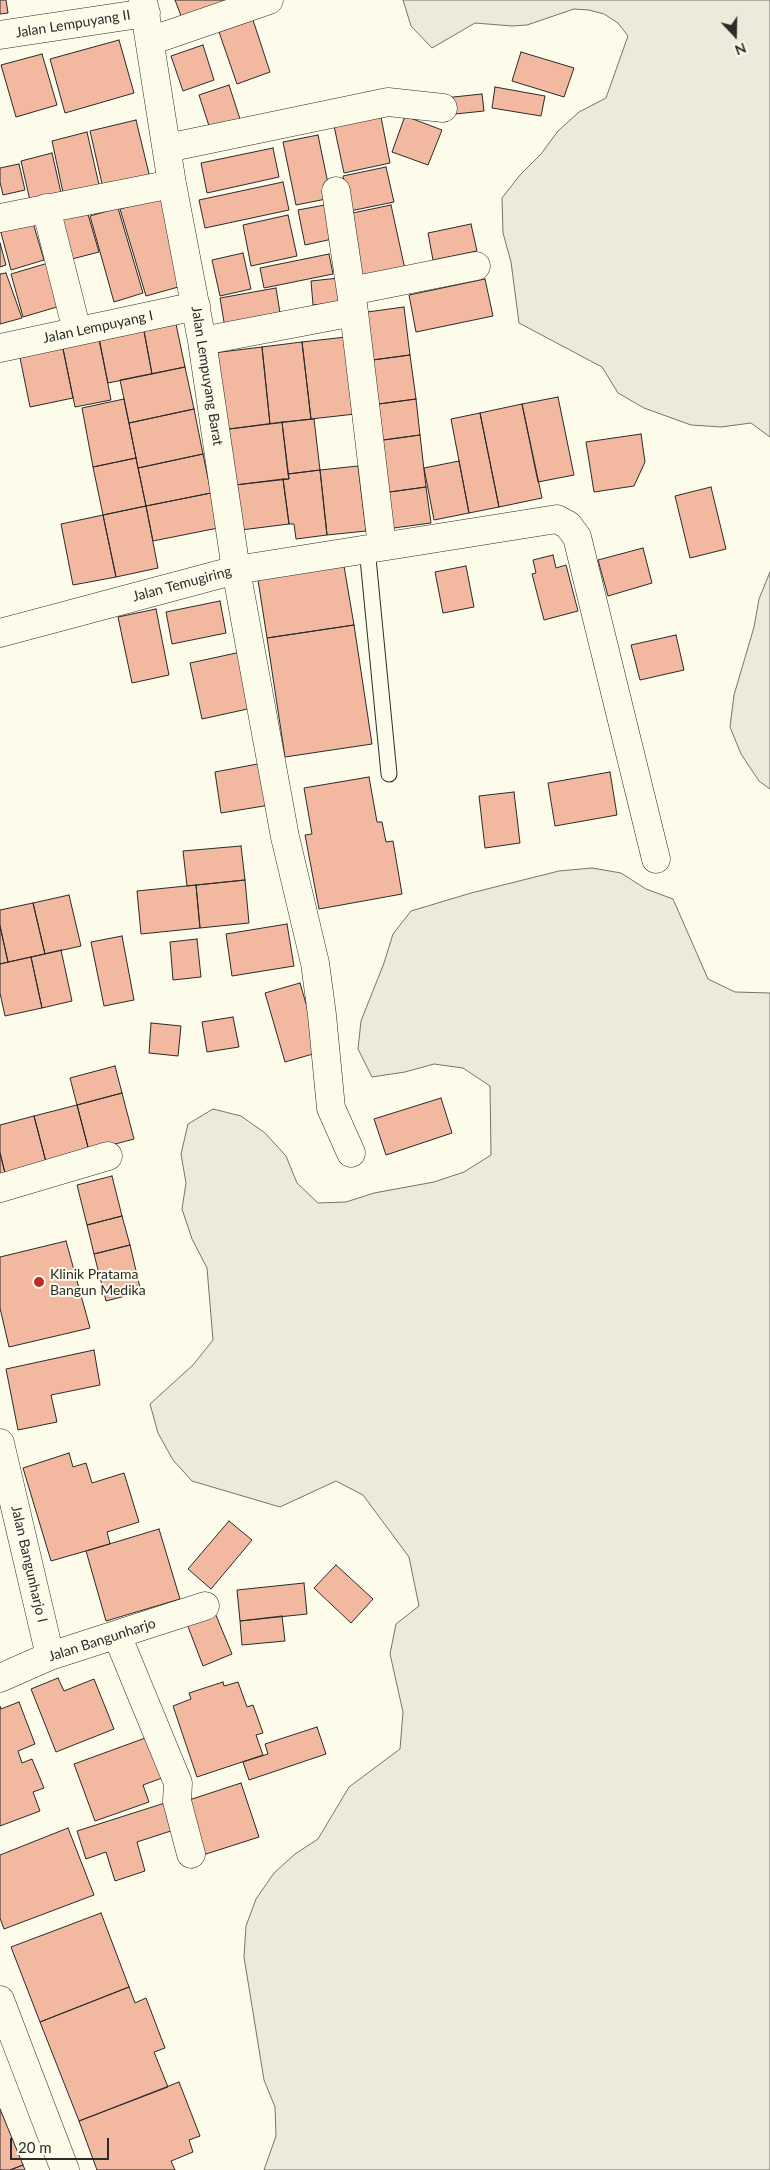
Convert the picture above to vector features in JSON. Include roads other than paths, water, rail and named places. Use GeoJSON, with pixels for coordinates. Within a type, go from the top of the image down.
{"type":"FeatureCollection","features":[{"type":"Feature","properties":{"kind":"street"},"geometry":{"type":"LineString","coordinates":[[150,41],[269,0]]}},
{"type":"Feature","properties":{"kind":"street","name":"Jalan Lempuyang Barat"},"geometry":{"type":"LineString","coordinates":[[144,6],[172,184],[202,341],[236,570],[285,837],[315,963],[331,1108],[351,1153]]}},
{"type":"Feature","properties":{"kind":"street","name":"Jalan Lempuyang II"},"geometry":{"type":"LineString","coordinates":[[0,35],[144,6]]}},
{"type":"Feature","properties":{"kind":"street"},"geometry":{"type":"LineString","coordinates":[[167,148],[388,102],[443,108]]}},
{"type":"Feature","properties":{"kind":"street"},"geometry":{"type":"LineString","coordinates":[[0,218],[172,184]]}},
{"type":"Feature","properties":{"kind":"street"},"geometry":{"type":"LineString","coordinates":[[336,191],[353,302],[374,547]]}},
{"type":"Feature","properties":{"kind":"street"},"geometry":{"type":"LineString","coordinates":[[46,208],[77,331]]}},
{"type":"Feature","properties":{"kind":"street"},"geometry":{"type":"LineString","coordinates":[[202,341],[353,302],[476,266]]}},
{"type":"Feature","properties":{"kind":"street","name":"Jalan Lempuyang I"},"geometry":{"type":"LineString","coordinates":[[0,348],[196,306]]}},
{"type":"Feature","properties":{"kind":"street","name":"Jalan Temugiring"},"geometry":{"type":"LineString","coordinates":[[0,633],[236,570],[557,519],[568,525],[577,537],[656,859]]}},
{"type":"Feature","properties":{"kind":"street"},"geometry":{"type":"LineString","coordinates":[[0,1188],[108,1156]]}},
{"type":"Feature","properties":{"kind":"street","name":"Jalan Bangunharjo I"},"geometry":{"type":"LineString","coordinates":[[0,1443],[50,1656]]}},
{"type":"Feature","properties":{"kind":"street","name":"Jalan Bangunharjo"},"geometry":{"type":"LineString","coordinates":[[0,1678],[50,1656],[204,1606]]}},
{"type":"Feature","properties":{"kind":"street"},"geometry":{"type":"LineString","coordinates":[[117,1635],[178,1783],[177,1801],[191,1854]]}},
{"type":"Feature","properties":{"kind":"street"},"geometry":{"type":"LineString","coordinates":[[0,2000],[65,2170]]}},
{"type":"Feature","properties":{"kind":"lane"},"geometry":{"type":"LineString","coordinates":[[374,547],[389,774]]}},
{"type":"Feature","properties":{"kind":"place","name":"Klinik Pratama Bangun Medika"},"geometry":{"type":"Point","coordinates":[39,1282]}}]}
